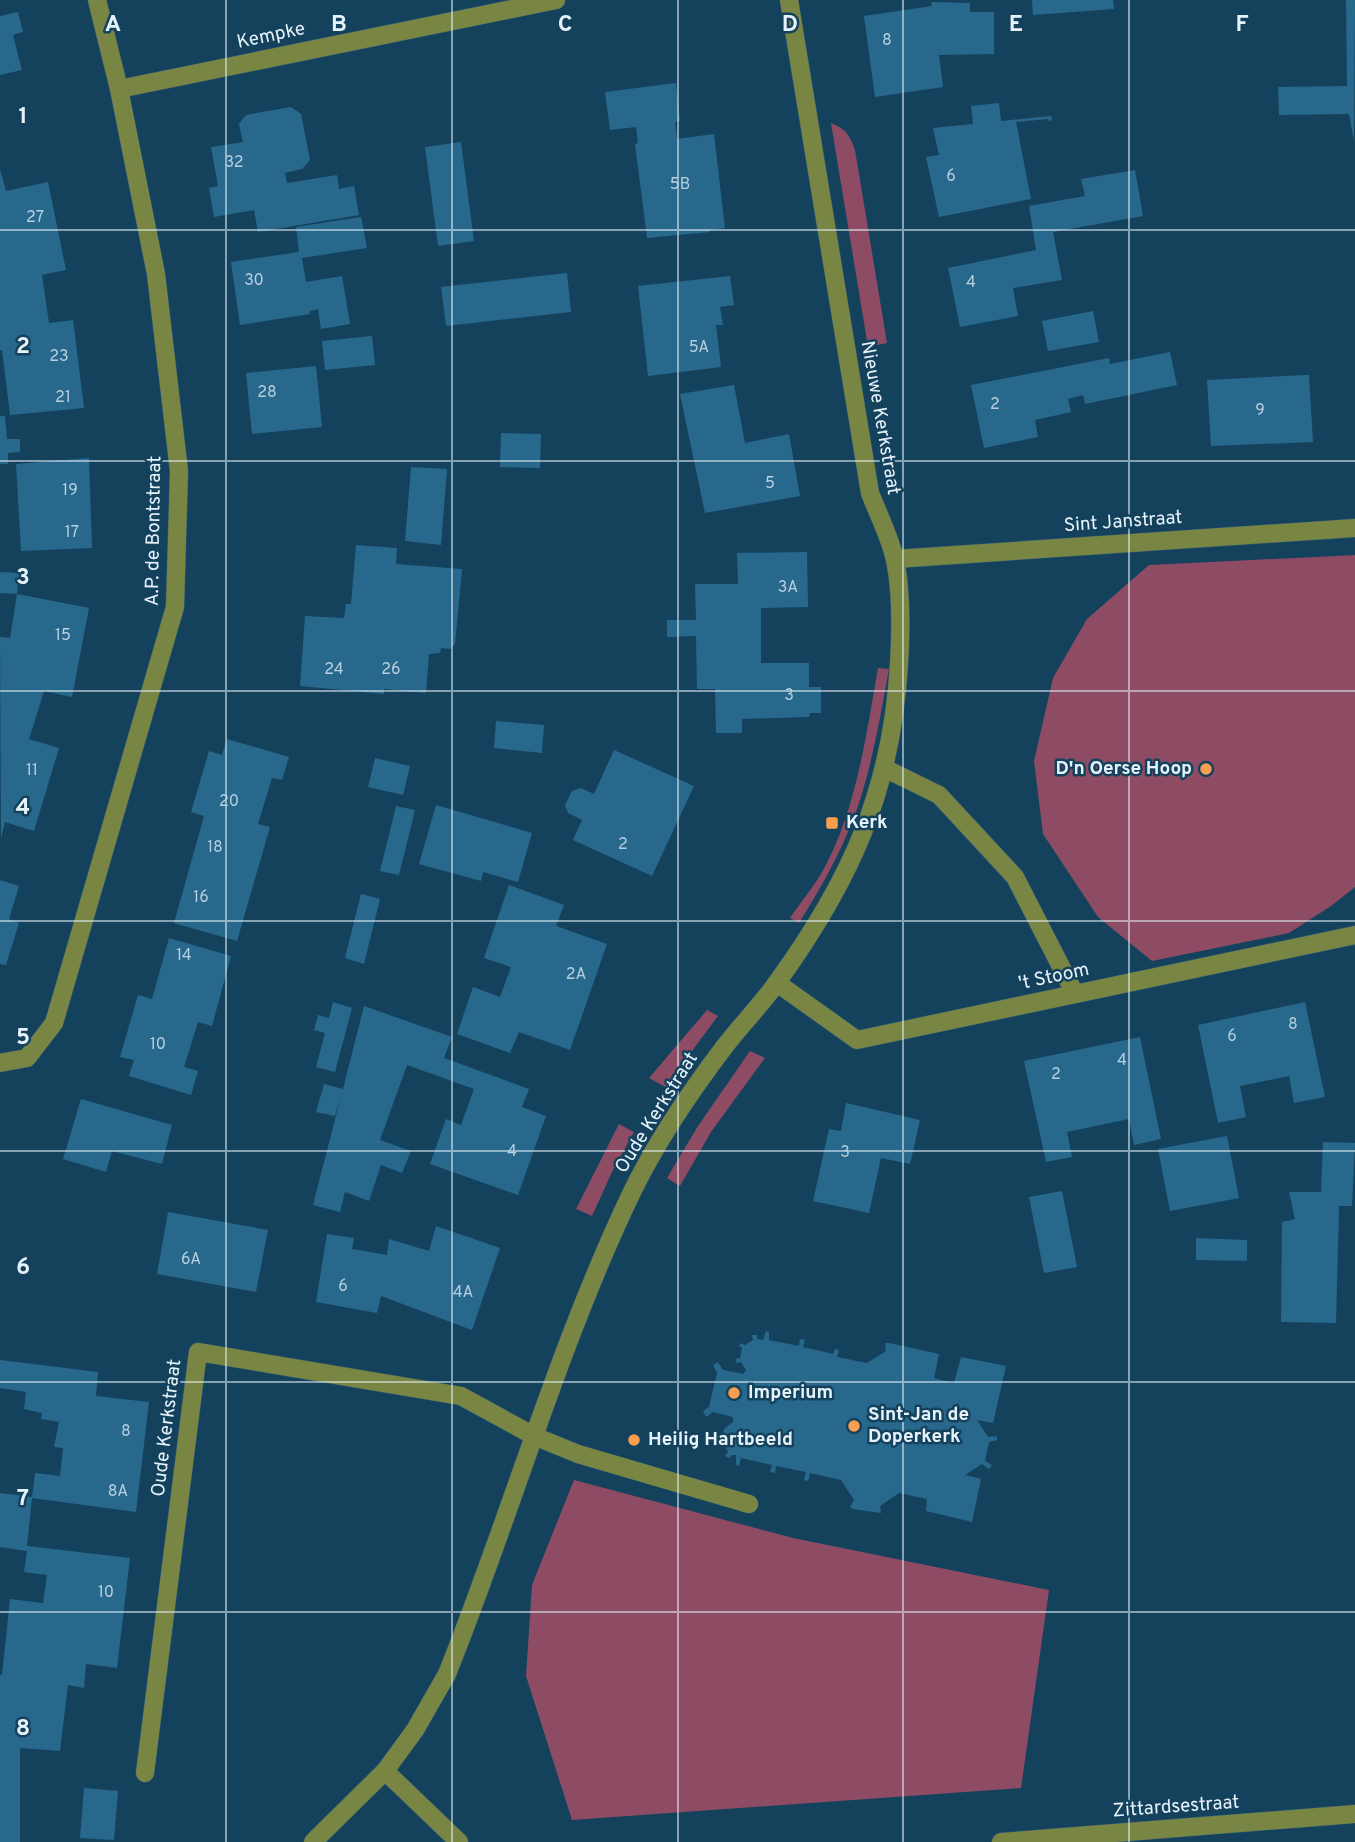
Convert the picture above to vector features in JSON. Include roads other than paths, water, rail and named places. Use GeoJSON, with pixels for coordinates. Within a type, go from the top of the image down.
{"type":"FeatureCollection","features":[{"type":"Feature","properties":{"kind":"street","name":"A.P. de Bontstraat"},"geometry":{"type":"LineString","coordinates":[[0,1063],[27,1058],[54,1023],[175,607],[179,471],[156,274],[119,89],[97,0]]}},
{"type":"Feature","properties":{"kind":"street","name":"Kempke"},"geometry":{"type":"LineString","coordinates":[[119,89],[556,0]]}},
{"type":"Feature","properties":{"kind":"street","name":"Nieuwe Kerkstraat"},"geometry":{"type":"LineString","coordinates":[[777,983],[821,919],[857,851],[884,768],[897,699],[901,625],[895,559],[870,493],[789,0]]}},
{"type":"Feature","properties":{"kind":"street","name":"Sint Janstraat"},"geometry":{"type":"LineString","coordinates":[[895,559],[1355,528]]}},
{"type":"Feature","properties":{"kind":"street"},"geometry":{"type":"LineString","coordinates":[[884,768],[940,796],[1015,877],[1075,994]]}},
{"type":"Feature","properties":{"kind":"street","name":"'t Stoom"},"geometry":{"type":"LineString","coordinates":[[777,983],[857,1040],[1355,935]]}},
{"type":"Feature","properties":{"kind":"street","name":"Oude Kerkstraat"},"geometry":{"type":"LineString","coordinates":[[313,1842],[385,1771],[415,1730],[447,1674],[596,1270],[632,1191],[677,1115],[725,1046],[777,983]]}},
{"type":"Feature","properties":{"kind":"street","name":"Oude Kerkstraat"},"geometry":{"type":"LineString","coordinates":[[145,1773],[198,1352],[461,1396],[534,1436]]}},
{"type":"Feature","properties":{"kind":"street"},"geometry":{"type":"LineString","coordinates":[[534,1436],[578,1454],[750,1504]]}},
{"type":"Feature","properties":{"kind":"street"},"geometry":{"type":"LineString","coordinates":[[385,1771],[459,1842]]}},
{"type":"Feature","properties":{"kind":"street","name":"Zittardsestraat"},"geometry":{"type":"LineString","coordinates":[[1001,1842],[1355,1814]]}},
{"type":"Feature","properties":{"kind":"place","name":"D'n Oerse Hoop"},"geometry":{"type":"Point","coordinates":[1206,769]}},
{"type":"Feature","properties":{"kind":"place","name":"Kerk"},"geometry":{"type":"Point","coordinates":[832,823]}},
{"type":"Feature","properties":{"kind":"place","name":"Imperium"},"geometry":{"type":"Point","coordinates":[734,1393]}},
{"type":"Feature","properties":{"kind":"place","name":"Sint-Jan de Doperkerk"},"geometry":{"type":"Point","coordinates":[854,1426]}},
{"type":"Feature","properties":{"kind":"place","name":"Heilig Hartbeeld"},"geometry":{"type":"Point","coordinates":[634,1440]}}]}
